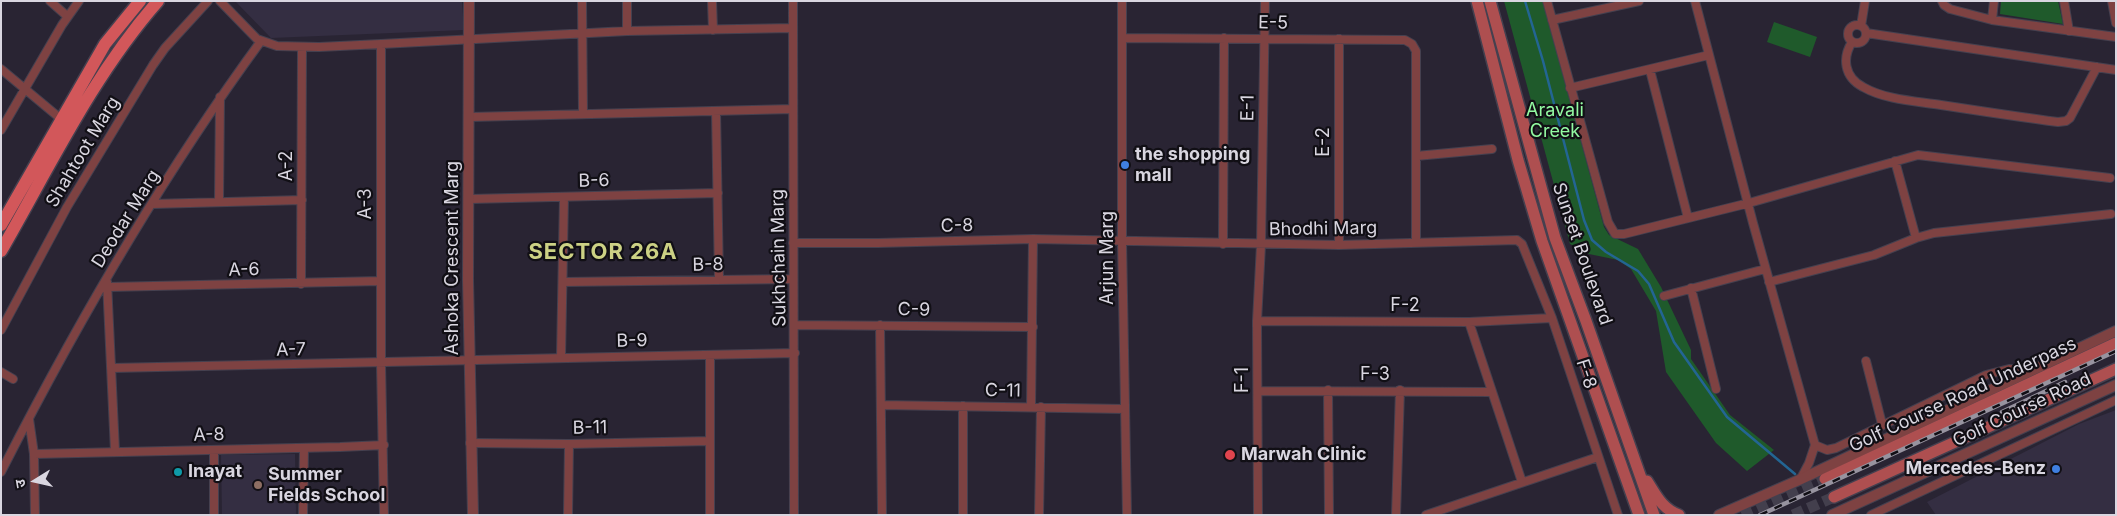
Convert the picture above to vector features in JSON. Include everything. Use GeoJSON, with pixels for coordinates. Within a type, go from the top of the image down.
{"type":"FeatureCollection","features":[{"type":"Feature","properties":{"kind":"main road"},"geometry":{"type":"LineString","coordinates":[[1,225],[105,44],[140,1]]}},
{"type":"Feature","properties":{"kind":"main road"},"geometry":{"type":"LineString","coordinates":[[1,251],[98,80],[120,48],[158,1]]}},
{"type":"Feature","properties":{"kind":"main road","name":"Sunset Boulevard"},"geometry":{"type":"LineString","coordinates":[[1477,1],[1531,205],[1571,326],[1639,515]]}},
{"type":"Feature","properties":{"kind":"main road","name":"Sunset Boulevard"},"geometry":{"type":"LineString","coordinates":[[1490,1],[1555,238],[1654,515]]}},
{"type":"Feature","properties":{"kind":"main road"},"geometry":{"type":"LineString","coordinates":[[1480,17],[1494,14]]}},
{"type":"Feature","properties":{"kind":"main road"},"geometry":{"type":"LineString","coordinates":[[1571,326],[1586,321]]}},
{"type":"Feature","properties":{"kind":"main road","name":"Golf Course Road Underpass"},"geometry":{"type":"LineString","coordinates":[[1825,479],[2116,344]]}},
{"type":"Feature","properties":{"kind":"main road"},"geometry":{"type":"LineString","coordinates":[[1834,497],[2116,369]]}},
{"type":"Feature","properties":{"kind":"main road"},"geometry":{"type":"LineString","coordinates":[[1636,465],[1661,504],[1671,512],[1679,515]]}},
{"type":"Feature","properties":{"kind":"street"},"geometry":{"type":"LineString","coordinates":[[50,1],[67,16]]}},
{"type":"Feature","properties":{"kind":"street"},"geometry":{"type":"LineString","coordinates":[[1,130],[67,16],[79,1]]}},
{"type":"Feature","properties":{"kind":"street","name":"Shahtoot Marg"},"geometry":{"type":"LineString","coordinates":[[1,330],[67,206],[153,65],[170,42],[208,1]]}},
{"type":"Feature","properties":{"kind":"street"},"geometry":{"type":"LineString","coordinates":[[220,1],[261,41],[277,46],[381,44],[582,32],[793,28]]}},
{"type":"Feature","properties":{"kind":"street","name":"Ashoka Crescent Marg"},"geometry":{"type":"LineString","coordinates":[[470,1],[470,443],[473,515]]}},
{"type":"Feature","properties":{"kind":"street"},"geometry":{"type":"LineString","coordinates":[[582,1],[583,114]]}},
{"type":"Feature","properties":{"kind":"street"},"geometry":{"type":"LineString","coordinates":[[627,1],[627,31]]}},
{"type":"Feature","properties":{"kind":"street"},"geometry":{"type":"LineString","coordinates":[[712,1],[712,30]]}},
{"type":"Feature","properties":{"kind":"street","name":"Sukhchain Marg"},"geometry":{"type":"LineString","coordinates":[[793,1],[794,515]]}},
{"type":"Feature","properties":{"kind":"street","name":"Arjun Marg"},"geometry":{"type":"LineString","coordinates":[[1122,1],[1122,241],[1127,515]]}},
{"type":"Feature","properties":{"kind":"street","name":"E-1"},"geometry":{"type":"LineString","coordinates":[[1261,245],[1265,1]]}},
{"type":"Feature","properties":{"kind":"street"},"geometry":{"type":"LineString","coordinates":[[1547,1],[1608,222],[1615,234],[1624,234],[1748,203],[1918,155],[2110,178]]}},
{"type":"Feature","properties":{"kind":"street"},"geometry":{"type":"LineString","coordinates":[[1695,1],[1765,269],[1815,445],[1809,463],[1799,480]]}},
{"type":"Feature","properties":{"kind":"street"},"geometry":{"type":"LineString","coordinates":[[1865,1],[1861,26],[1866,33],[2116,70]]}},
{"type":"Feature","properties":{"kind":"street"},"geometry":{"type":"LineString","coordinates":[[1942,1],[1950,10],[1992,20],[2116,37]]}},
{"type":"Feature","properties":{"kind":"street"},"geometry":{"type":"LineString","coordinates":[[1992,20],[1994,1]]}},
{"type":"Feature","properties":{"kind":"street"},"geometry":{"type":"LineString","coordinates":[[2064,1],[2069,31]]}},
{"type":"Feature","properties":{"kind":"street"},"geometry":{"type":"LineString","coordinates":[[2112,1],[2116,23]]}},
{"type":"Feature","properties":{"kind":"street"},"geometry":{"type":"LineString","coordinates":[[1552,20],[1634,2]]}},
{"type":"Feature","properties":{"kind":"street"},"geometry":{"type":"LineString","coordinates":[[1861,26],[1852,26],[1848,31],[1848,37],[1852,42],[1858,43],[1863,41],[1866,33]]}},
{"type":"Feature","properties":{"kind":"street","name":"E-5"},"geometry":{"type":"LineString","coordinates":[[1123,38],[1405,40],[1412,44],[1416,51],[1416,156]]}},
{"type":"Feature","properties":{"kind":"street"},"geometry":{"type":"LineString","coordinates":[[1223,244],[1224,38]]}},
{"type":"Feature","properties":{"kind":"street","name":"E-2"},"geometry":{"type":"LineString","coordinates":[[1339,245],[1340,39]]}},
{"type":"Feature","properties":{"kind":"street","name":"Deodar Marg"},"geometry":{"type":"LineString","coordinates":[[1,472],[21,432],[107,278],[220,97],[261,41]]}},
{"type":"Feature","properties":{"kind":"street"},"geometry":{"type":"LineString","coordinates":[[1852,42],[1845,58],[1849,72],[1862,87],[1904,100],[2058,122],[2066,121],[2070,118],[2096,67]]}},
{"type":"Feature","properties":{"kind":"street","name":"A-3"},"geometry":{"type":"LineString","coordinates":[[381,44],[381,364],[384,515]]}},
{"type":"Feature","properties":{"kind":"street","name":"A-2"},"geometry":{"type":"LineString","coordinates":[[302,47],[302,284]]}},
{"type":"Feature","properties":{"kind":"street"},"geometry":{"type":"LineString","coordinates":[[1570,88],[1709,55]]}},
{"type":"Feature","properties":{"kind":"street"},"geometry":{"type":"LineString","coordinates":[[1,69],[61,119]]}},
{"type":"Feature","properties":{"kind":"street"},"geometry":{"type":"LineString","coordinates":[[1650,70],[1688,218]]}},
{"type":"Feature","properties":{"kind":"street"},"geometry":{"type":"LineString","coordinates":[[219,202],[220,97]]}},
{"type":"Feature","properties":{"kind":"street"},"geometry":{"type":"LineString","coordinates":[[470,117],[793,109]]}},
{"type":"Feature","properties":{"kind":"street"},"geometry":{"type":"LineString","coordinates":[[716,111],[718,280]]}},
{"type":"Feature","properties":{"kind":"street"},"geometry":{"type":"LineString","coordinates":[[1416,242],[1416,156],[1492,149]]}},
{"type":"Feature","properties":{"kind":"street"},"geometry":{"type":"LineString","coordinates":[[1895,160],[1916,238]]}},
{"type":"Feature","properties":{"kind":"street","name":"B-6"},"geometry":{"type":"LineString","coordinates":[[470,199],[718,193]]}},
{"type":"Feature","properties":{"kind":"street"},"geometry":{"type":"LineString","coordinates":[[561,357],[564,282],[564,197]]}},
{"type":"Feature","properties":{"kind":"street"},"geometry":{"type":"LineString","coordinates":[[152,204],[302,200]]}},
{"type":"Feature","properties":{"kind":"street"},"geometry":{"type":"LineString","coordinates":[[1769,282],[1874,255],[1916,238],[1934,233],[2111,214]]}},
{"type":"Feature","properties":{"kind":"street","name":"Bhodhi Marg"},"geometry":{"type":"LineString","coordinates":[[1122,241],[1339,245],[1511,239],[1517,240],[1522,244]]}},
{"type":"Feature","properties":{"kind":"street"},"geometry":{"type":"LineString","coordinates":[[1031,407],[1033,240]]}},
{"type":"Feature","properties":{"kind":"street","name":"C-8"},"geometry":{"type":"LineString","coordinates":[[792,243],[1033,240],[1122,241]]}},
{"type":"Feature","properties":{"kind":"street","name":"F-8"},"geometry":{"type":"LineString","coordinates":[[1522,244],[1552,318],[1618,515]]}},
{"type":"Feature","properties":{"kind":"street","name":"F-1"},"geometry":{"type":"LineString","coordinates":[[1258,515],[1257,321],[1261,245]]}},
{"type":"Feature","properties":{"kind":"street"},"geometry":{"type":"LineString","coordinates":[[1664,296],[1765,269]]}},
{"type":"Feature","properties":{"kind":"street"},"geometry":{"type":"LineString","coordinates":[[107,278],[115,452]]}},
{"type":"Feature","properties":{"kind":"street","name":"B-8"},"geometry":{"type":"LineString","coordinates":[[564,282],[793,279]]}},
{"type":"Feature","properties":{"kind":"street","name":"A-6"},"geometry":{"type":"LineString","coordinates":[[108,287],[381,281]]}},
{"type":"Feature","properties":{"kind":"street"},"geometry":{"type":"LineString","coordinates":[[1691,288],[1716,389]]}},
{"type":"Feature","properties":{"kind":"street","name":"F-2"},"geometry":{"type":"LineString","coordinates":[[1257,321],[1469,322],[1552,318]]}},
{"type":"Feature","properties":{"kind":"street"},"geometry":{"type":"LineString","coordinates":[[1469,322],[1522,482]]}},
{"type":"Feature","properties":{"kind":"street","name":"C-9"},"geometry":{"type":"LineString","coordinates":[[794,325],[1033,327]]}},
{"type":"Feature","properties":{"kind":"street"},"geometry":{"type":"LineString","coordinates":[[880,325],[882,515]]}},
{"type":"Feature","properties":{"kind":"street","name":"Golf Course Road"},"geometry":{"type":"LineString","coordinates":[[1719,515],[1799,480],[2116,331]]}},
{"type":"Feature","properties":{"kind":"street","name":"B-9"},"geometry":{"type":"LineString","coordinates":[[470,360],[795,353]]}},
{"type":"Feature","properties":{"kind":"street"},"geometry":{"type":"LineString","coordinates":[[710,355],[710,515]]}},
{"type":"Feature","properties":{"kind":"street","name":"A-7"},"geometry":{"type":"LineString","coordinates":[[112,368],[381,364],[470,360]]}},
{"type":"Feature","properties":{"kind":"street"},"geometry":{"type":"LineString","coordinates":[[1866,361],[1882,424]]}},
{"type":"Feature","properties":{"kind":"street"},"geometry":{"type":"LineString","coordinates":[[1815,445],[1827,450],[1836,448],[1986,375],[2009,369],[2032,370]]}},
{"type":"Feature","properties":{"kind":"street"},"geometry":{"type":"LineString","coordinates":[[1,372],[13,379]]}},
{"type":"Feature","properties":{"kind":"street","name":"Golf Course Road"},"geometry":{"type":"LineString","coordinates":[[1832,515],[2116,385]]}},
{"type":"Feature","properties":{"kind":"street"},"geometry":{"type":"LineString","coordinates":[[1328,390],[1329,515]]}},
{"type":"Feature","properties":{"kind":"street"},"geometry":{"type":"LineString","coordinates":[[1396,515],[1400,390]]}},
{"type":"Feature","properties":{"kind":"street","name":"F-3"},"geometry":{"type":"LineString","coordinates":[[1258,391],[1400,390],[1492,392]]}},
{"type":"Feature","properties":{"kind":"street"},"geometry":{"type":"LineString","coordinates":[[1871,515],[2116,400]]}},
{"type":"Feature","properties":{"kind":"street","name":"C-11"},"geometry":{"type":"LineString","coordinates":[[881,404],[1125,409]]}},
{"type":"Feature","properties":{"kind":"street"},"geometry":{"type":"LineString","coordinates":[[963,406],[963,515]]}},
{"type":"Feature","properties":{"kind":"street"},"geometry":{"type":"LineString","coordinates":[[1039,515],[1040,407]]}},
{"type":"Feature","properties":{"kind":"street"},"geometry":{"type":"LineString","coordinates":[[29,419],[34,454],[35,515]]}},
{"type":"Feature","properties":{"kind":"street","name":"B-11"},"geometry":{"type":"LineString","coordinates":[[470,443],[568,444],[710,441]]}},
{"type":"Feature","properties":{"kind":"street"},"geometry":{"type":"LineString","coordinates":[[568,444],[568,515]]}},
{"type":"Feature","properties":{"kind":"street","name":"A-8"},"geometry":{"type":"LineString","coordinates":[[34,454],[384,445]]}},
{"type":"Feature","properties":{"kind":"street"},"geometry":{"type":"LineString","coordinates":[[303,515],[304,448]]}},
{"type":"Feature","properties":{"kind":"street"},"geometry":{"type":"LineString","coordinates":[[214,450],[214,515]]}},
{"type":"Feature","properties":{"kind":"street"},"geometry":{"type":"LineString","coordinates":[[1426,515],[1598,457]]}},
{"type":"Feature","properties":{"kind":"shaded area"},"geometry":{"type":"Polygon","coordinates":[[[235,1],[462,1],[464,30],[271,38],[235,1]]]}},
{"type":"Feature","properties":{"kind":"shaded area"},"geometry":{"type":"Polygon","coordinates":[[[2116,410],[2116,515],[1936,515],[1927,502],[2079,424],[2116,410]]]}},
{"type":"Feature","properties":{"kind":"shaded area","name":"Summer Fields School"},"geometry":{"type":"Polygon","coordinates":[[[295,454],[296,515],[222,515],[221,455],[295,454]]]}},
{"type":"Feature","properties":{"kind":"green space","name":"Aravali Creek"},"geometry":{"type":"Polygon","coordinates":[[[1504,1],[1543,1],[1604,227],[1609,235],[1638,249],[1661,287],[1691,350],[1691,359],[1730,415],[1774,450],[1747,471],[1716,443],[1666,372],[1656,311],[1631,269],[1618,260],[1589,254],[1570,244],[1504,1]]]}},
{"type":"Feature","properties":{"kind":"green space"},"geometry":{"type":"Polygon","coordinates":[[[2001,1],[2058,1],[2063,24],[2000,14],[2001,1]]]}},
{"type":"Feature","properties":{"kind":"green space"},"geometry":{"type":"Polygon","coordinates":[[[1774,22],[1817,37],[1810,57],[1767,42],[1774,22]]]}},
{"type":"Feature","properties":{"kind":"waterway"},"geometry":{"type":"LineString","coordinates":[[1525,1],[1543,61],[1584,220],[1592,240],[1606,252],[1638,271],[1649,284],[1674,342],[1727,417],[1795,474]]}},
{"type":"Feature","properties":{"kind":"tunnel"},"geometry":{"type":"LineString","coordinates":[[1742,515],[1825,479]]}},
{"type":"Feature","properties":{"kind":"tunnel"},"geometry":{"type":"LineString","coordinates":[[1793,515],[1834,497]]}},
{"type":"Feature","properties":{"kind":"railway"},"geometry":{"type":"LineString","coordinates":[[1760,515],[2116,351]]}},
{"type":"Feature","properties":{"kind":"railway"},"geometry":{"type":"LineString","coordinates":[[2002,412],[2065,382]]}},
{"type":"Feature","properties":{"kind":"place","name":"the shopping mall"},"geometry":{"type":"Point","coordinates":[1125,165]}},
{"type":"Feature","properties":{"kind":"place","name":"Marwah Clinic"},"geometry":{"type":"Point","coordinates":[1230,455]}},
{"type":"Feature","properties":{"kind":"place","name":"Mercedes-Benz"},"geometry":{"type":"Point","coordinates":[2056,469]}},
{"type":"Feature","properties":{"kind":"place","name":"Inayat"},"geometry":{"type":"Point","coordinates":[178,472]}},
{"type":"Feature","properties":{"kind":"place","name":"Summer Fields School"},"geometry":{"type":"Point","coordinates":[258,485]}},
{"type":"Feature","properties":{"kind":"district","name":"SECTOR 26A"},"geometry":{"type":"Point","coordinates":[603,252]}}]}
